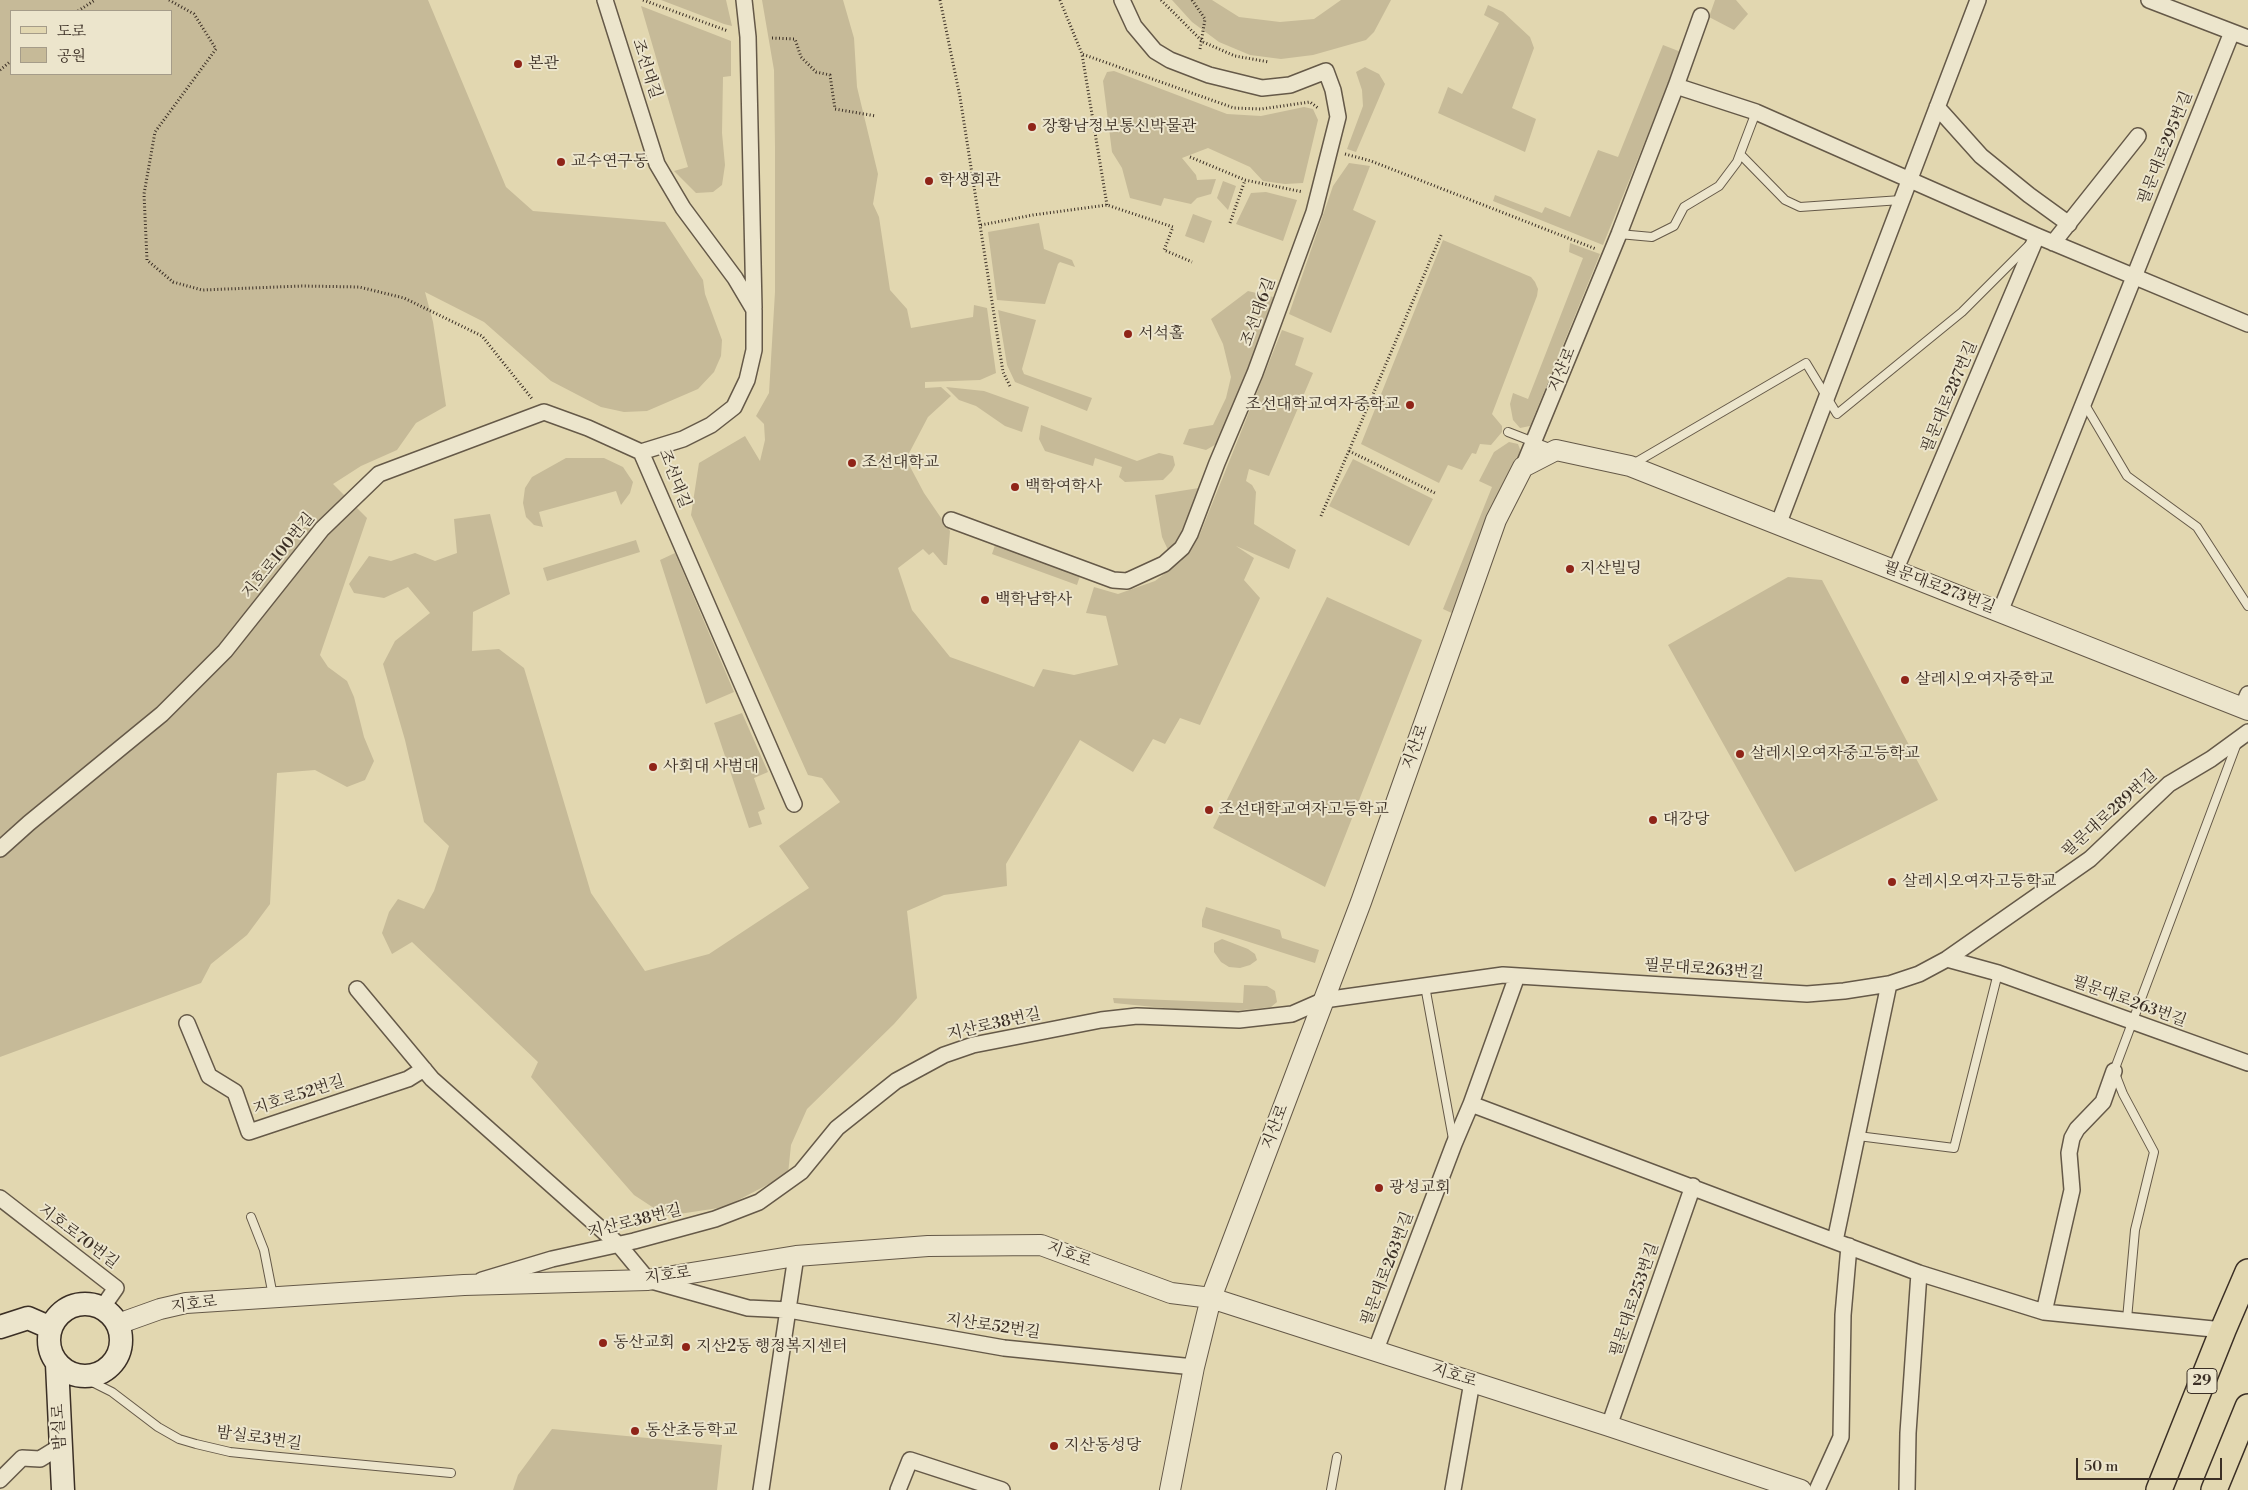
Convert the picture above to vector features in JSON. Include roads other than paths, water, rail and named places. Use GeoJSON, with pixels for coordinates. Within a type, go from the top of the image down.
{"type":"FeatureCollection","features":[{"type":"Feature","properties":{"kind":"main road","name":"29"},"geometry":{"type":"LineString","coordinates":[[2159,1490],[2248,1272]]}},
{"type":"Feature","properties":{"kind":"main road"},"geometry":{"type":"LineString","coordinates":[[92,1304],[102,1308],[118,1324],[121,1336],[120,1349],[115,1360],[106,1370],[95,1375],[82,1376],[73,1374],[57,1364],[49,1347],[51,1328],[59,1315],[72,1306],[92,1304]]}},
{"type":"Feature","properties":{"kind":"main road"},"geometry":{"type":"LineString","coordinates":[[0,1327],[28,1318],[51,1328]]}},
{"type":"Feature","properties":{"kind":"main road","name":"밤실로"},"geometry":{"type":"LineString","coordinates":[[57,1364],[63,1490]]}},
{"type":"Feature","properties":{"kind":"main road"},"geometry":{"type":"LineString","coordinates":[[2214,1490],[2248,1407]]}},
{"type":"Feature","properties":{"kind":"street","name":"조선대길"},"geometry":{"type":"LineString","coordinates":[[605,0],[657,164],[683,208],[735,278],[754,310],[754,350],[747,380],[734,408],[710,425],[683,439],[641,452],[794,804]]}},
{"type":"Feature","properties":{"kind":"street"},"geometry":{"type":"LineString","coordinates":[[744,0],[748,37],[754,310]]}},
{"type":"Feature","properties":{"kind":"street","name":"조선대6길"},"geometry":{"type":"LineString","coordinates":[[951,520],[1113,580],[1127,581],[1164,564],[1182,548],[1190,534],[1217,463],[1255,373],[1314,212],[1338,117],[1333,90],[1326,71],[1290,85],[1262,88],[1209,75],[1170,60],[1155,51],[1134,26],[1122,0]]}},
{"type":"Feature","properties":{"kind":"street"},"geometry":{"type":"LineString","coordinates":[[1778,525],[1978,0]]}},
{"type":"Feature","properties":{"kind":"street"},"geometry":{"type":"LineString","coordinates":[[2149,0],[2248,38]]}},
{"type":"Feature","properties":{"kind":"street","name":"지산로"},"geometry":{"type":"LineString","coordinates":[[1170,1490],[1194,1367],[1211,1298],[1324,1000],[1496,520],[1523,467],[1611,255],[1701,16]]}},
{"type":"Feature","properties":{"kind":"street","name":"필문대로295번길"},"geometry":{"type":"LineString","coordinates":[[2134,276],[2232,32]]}},
{"type":"Feature","properties":{"kind":"street"},"geometry":{"type":"LineString","coordinates":[[1676,86],[1756,112],[2053,243],[2248,324]]}},
{"type":"Feature","properties":{"kind":"street"},"geometry":{"type":"LineString","coordinates":[[1937,107],[1981,156],[2029,195],[2069,224]]}},
{"type":"Feature","properties":{"kind":"street","name":"필문대로295번길"},"geometry":{"type":"LineString","coordinates":[[2053,243],[2138,136]]}},
{"type":"Feature","properties":{"kind":"street","name":"필문대로287번길"},"geometry":{"type":"LineString","coordinates":[[1895,571],[2037,236]]}},
{"type":"Feature","properties":{"kind":"street"},"geometry":{"type":"LineString","coordinates":[[2000,612],[2134,276]]}},
{"type":"Feature","properties":{"kind":"street","name":"지호로100번길"},"geometry":{"type":"LineString","coordinates":[[0,849],[28,823],[162,714],[225,650],[322,529],[380,474],[544,412],[588,428],[641,452]]}},
{"type":"Feature","properties":{"kind":"street"},"geometry":{"type":"LineString","coordinates":[[1523,467],[1556,450]]}},
{"type":"Feature","properties":{"kind":"street","name":"필문대로273번길"},"geometry":{"type":"LineString","coordinates":[[1556,450],[1630,466],[2000,612],[2246,704]]}},
{"type":"Feature","properties":{"kind":"street","name":"필문대로289번길"},"geometry":{"type":"LineString","coordinates":[[1947,959],[2090,859],[2169,784],[2243,737]]}},
{"type":"Feature","properties":{"kind":"street","name":"필문대로263번길"},"geometry":{"type":"LineString","coordinates":[[1324,1000],[1503,975],[1807,994],[1844,991],[1889,984],[1918,974],[1947,959],[1998,974],[2248,1063]]}},
{"type":"Feature","properties":{"kind":"street","name":"필문대로263번길"},"geometry":{"type":"LineString","coordinates":[[1376,1352],[1518,976]]}},
{"type":"Feature","properties":{"kind":"street"},"geometry":{"type":"LineString","coordinates":[[1817,1490],[1841,1437],[1842,1243],[1858,1136],[1889,984]]}},
{"type":"Feature","properties":{"kind":"street"},"geometry":{"type":"LineString","coordinates":[[357,989],[424,1069],[619,1245],[648,1280]]}},
{"type":"Feature","properties":{"kind":"street","name":"지산로38번길"},"geometry":{"type":"LineString","coordinates":[[464,1285],[552,1259],[619,1245],[715,1219],[759,1202],[801,1172],[837,1128],[896,1081],[944,1055],[973,1045],[1102,1020],[1137,1016],[1239,1020],[1292,1014],[1324,1000]]}},
{"type":"Feature","properties":{"kind":"street","name":"지호로52번길"},"geometry":{"type":"LineString","coordinates":[[187,1023],[209,1076],[235,1092],[249,1132],[408,1079],[424,1069]]}},
{"type":"Feature","properties":{"kind":"street"},"geometry":{"type":"LineString","coordinates":[[2044,1312],[2072,1190],[2069,1153],[2072,1138],[2077,1129],[2103,1102],[2114,1071]]}},
{"type":"Feature","properties":{"kind":"street"},"geometry":{"type":"LineString","coordinates":[[1471,1104],[1693,1186],[1919,1273],[2044,1312],[2223,1330]]}},
{"type":"Feature","properties":{"kind":"street","name":"필문대로253번길"},"geometry":{"type":"LineString","coordinates":[[1609,1426],[1693,1186]]}},
{"type":"Feature","properties":{"kind":"street","name":"지호로70번길"},"geometry":{"type":"LineString","coordinates":[[0,1198],[116,1288],[102,1308]]}},
{"type":"Feature","properties":{"kind":"street","name":"지호로"},"geometry":{"type":"LineString","coordinates":[[118,1324],[178,1304],[464,1285],[648,1280],[796,1256],[928,1246],[1041,1245],[1171,1293],[1211,1298],[1609,1426],[1795,1489]]}},
{"type":"Feature","properties":{"kind":"street"},"geometry":{"type":"LineString","coordinates":[[761,1490],[796,1256]]}},
{"type":"Feature","properties":{"kind":"street"},"geometry":{"type":"LineString","coordinates":[[1907,1490],[1908,1433],[1919,1273]]}},
{"type":"Feature","properties":{"kind":"street","name":"지산로52번길"},"geometry":{"type":"LineString","coordinates":[[648,1280],[748,1308],[789,1310],[1004,1348],[1194,1367]]}},
{"type":"Feature","properties":{"kind":"street"},"geometry":{"type":"LineString","coordinates":[[1453,1490],[1472,1382]]}},
{"type":"Feature","properties":{"kind":"street"},"geometry":{"type":"LineString","coordinates":[[0,1480],[22,1458],[40,1459],[61,1446]]}},
{"type":"Feature","properties":{"kind":"street"},"geometry":{"type":"LineString","coordinates":[[898,1490],[910,1460],[1002,1490]]}},
{"type":"Feature","properties":{"kind":"lane"},"geometry":{"type":"LineString","coordinates":[[1619,234],[1652,237],[1674,226],[1684,207],[1719,186],[1740,154],[1756,112]]}},
{"type":"Feature","properties":{"kind":"lane"},"geometry":{"type":"LineString","coordinates":[[1740,154],[1785,200],[1800,207],[1901,200]]}},
{"type":"Feature","properties":{"kind":"lane","name":"필문대로287번길"},"geometry":{"type":"LineString","coordinates":[[1826,398],[1837,414],[1962,312],[2037,236]]}},
{"type":"Feature","properties":{"kind":"lane"},"geometry":{"type":"LineString","coordinates":[[1630,466],[1806,363],[1826,398]]}},
{"type":"Feature","properties":{"kind":"lane"},"geometry":{"type":"LineString","coordinates":[[2084,402],[2127,476],[2197,527],[2248,606]]}},
{"type":"Feature","properties":{"kind":"lane"},"geometry":{"type":"LineString","coordinates":[[1508,432],[1556,450]]}},
{"type":"Feature","properties":{"kind":"lane"},"geometry":{"type":"LineString","coordinates":[[2127,1319],[2135,1230],[2154,1152],[2123,1094],[2114,1071],[2243,737]]}},
{"type":"Feature","properties":{"kind":"lane"},"geometry":{"type":"LineString","coordinates":[[1858,1136],[1954,1148],[1998,974]]}},
{"type":"Feature","properties":{"kind":"lane"},"geometry":{"type":"LineString","coordinates":[[1425,986],[1454,1144]]}},
{"type":"Feature","properties":{"kind":"lane"},"geometry":{"type":"LineString","coordinates":[[251,1217],[264,1250],[274,1298]]}},
{"type":"Feature","properties":{"kind":"lane","name":"밤실로3번길"},"geometry":{"type":"LineString","coordinates":[[82,1376],[112,1392],[158,1428],[179,1439],[196,1444],[254,1454],[451,1473]]}},
{"type":"Feature","properties":{"kind":"lane"},"geometry":{"type":"LineString","coordinates":[[1331,1490],[1337,1458]]}},
{"type":"Feature","properties":{"kind":"place","name":"본관"},"geometry":{"type":"Point","coordinates":[518,64]}},
{"type":"Feature","properties":{"kind":"place","name":"장황남정보통신박물관"},"geometry":{"type":"Point","coordinates":[1032,127]}},
{"type":"Feature","properties":{"kind":"place","name":"교수연구동"},"geometry":{"type":"Point","coordinates":[561,162]}},
{"type":"Feature","properties":{"kind":"place","name":"학생회관"},"geometry":{"type":"Point","coordinates":[929,181]}},
{"type":"Feature","properties":{"kind":"place","name":"서석홀"},"geometry":{"type":"Point","coordinates":[1128,334]}},
{"type":"Feature","properties":{"kind":"place","name":"조선대학교여자중학교"},"geometry":{"type":"Point","coordinates":[1410,405]}},
{"type":"Feature","properties":{"kind":"place","name":"조선대학교"},"geometry":{"type":"Point","coordinates":[852,463]}},
{"type":"Feature","properties":{"kind":"place","name":"백학여학사"},"geometry":{"type":"Point","coordinates":[1015,487]}},
{"type":"Feature","properties":{"kind":"place","name":"지산빌딩"},"geometry":{"type":"Point","coordinates":[1570,569]}},
{"type":"Feature","properties":{"kind":"place","name":"백학남학사"},"geometry":{"type":"Point","coordinates":[985,600]}},
{"type":"Feature","properties":{"kind":"place","name":"살레시오여자중학교"},"geometry":{"type":"Point","coordinates":[1905,680]}},
{"type":"Feature","properties":{"kind":"place","name":"살레시오여자중고등학교"},"geometry":{"type":"Point","coordinates":[1740,754]}},
{"type":"Feature","properties":{"kind":"place","name":"사회대 사범대"},"geometry":{"type":"Point","coordinates":[653,767]}},
{"type":"Feature","properties":{"kind":"place","name":"조선대학교여자고등학교"},"geometry":{"type":"Point","coordinates":[1209,810]}},
{"type":"Feature","properties":{"kind":"place","name":"대강당"},"geometry":{"type":"Point","coordinates":[1653,820]}},
{"type":"Feature","properties":{"kind":"place","name":"살레시오여자고등학교"},"geometry":{"type":"Point","coordinates":[1892,882]}},
{"type":"Feature","properties":{"kind":"place","name":"광성교회"},"geometry":{"type":"Point","coordinates":[1379,1188]}},
{"type":"Feature","properties":{"kind":"place","name":"동산교회"},"geometry":{"type":"Point","coordinates":[603,1343]}},
{"type":"Feature","properties":{"kind":"place","name":"지산2동 행정복지센터"},"geometry":{"type":"Point","coordinates":[686,1347]}},
{"type":"Feature","properties":{"kind":"place","name":"동산초등학교"},"geometry":{"type":"Point","coordinates":[635,1431]}},
{"type":"Feature","properties":{"kind":"place","name":"지산동성당"},"geometry":{"type":"Point","coordinates":[1054,1446]}}]}
